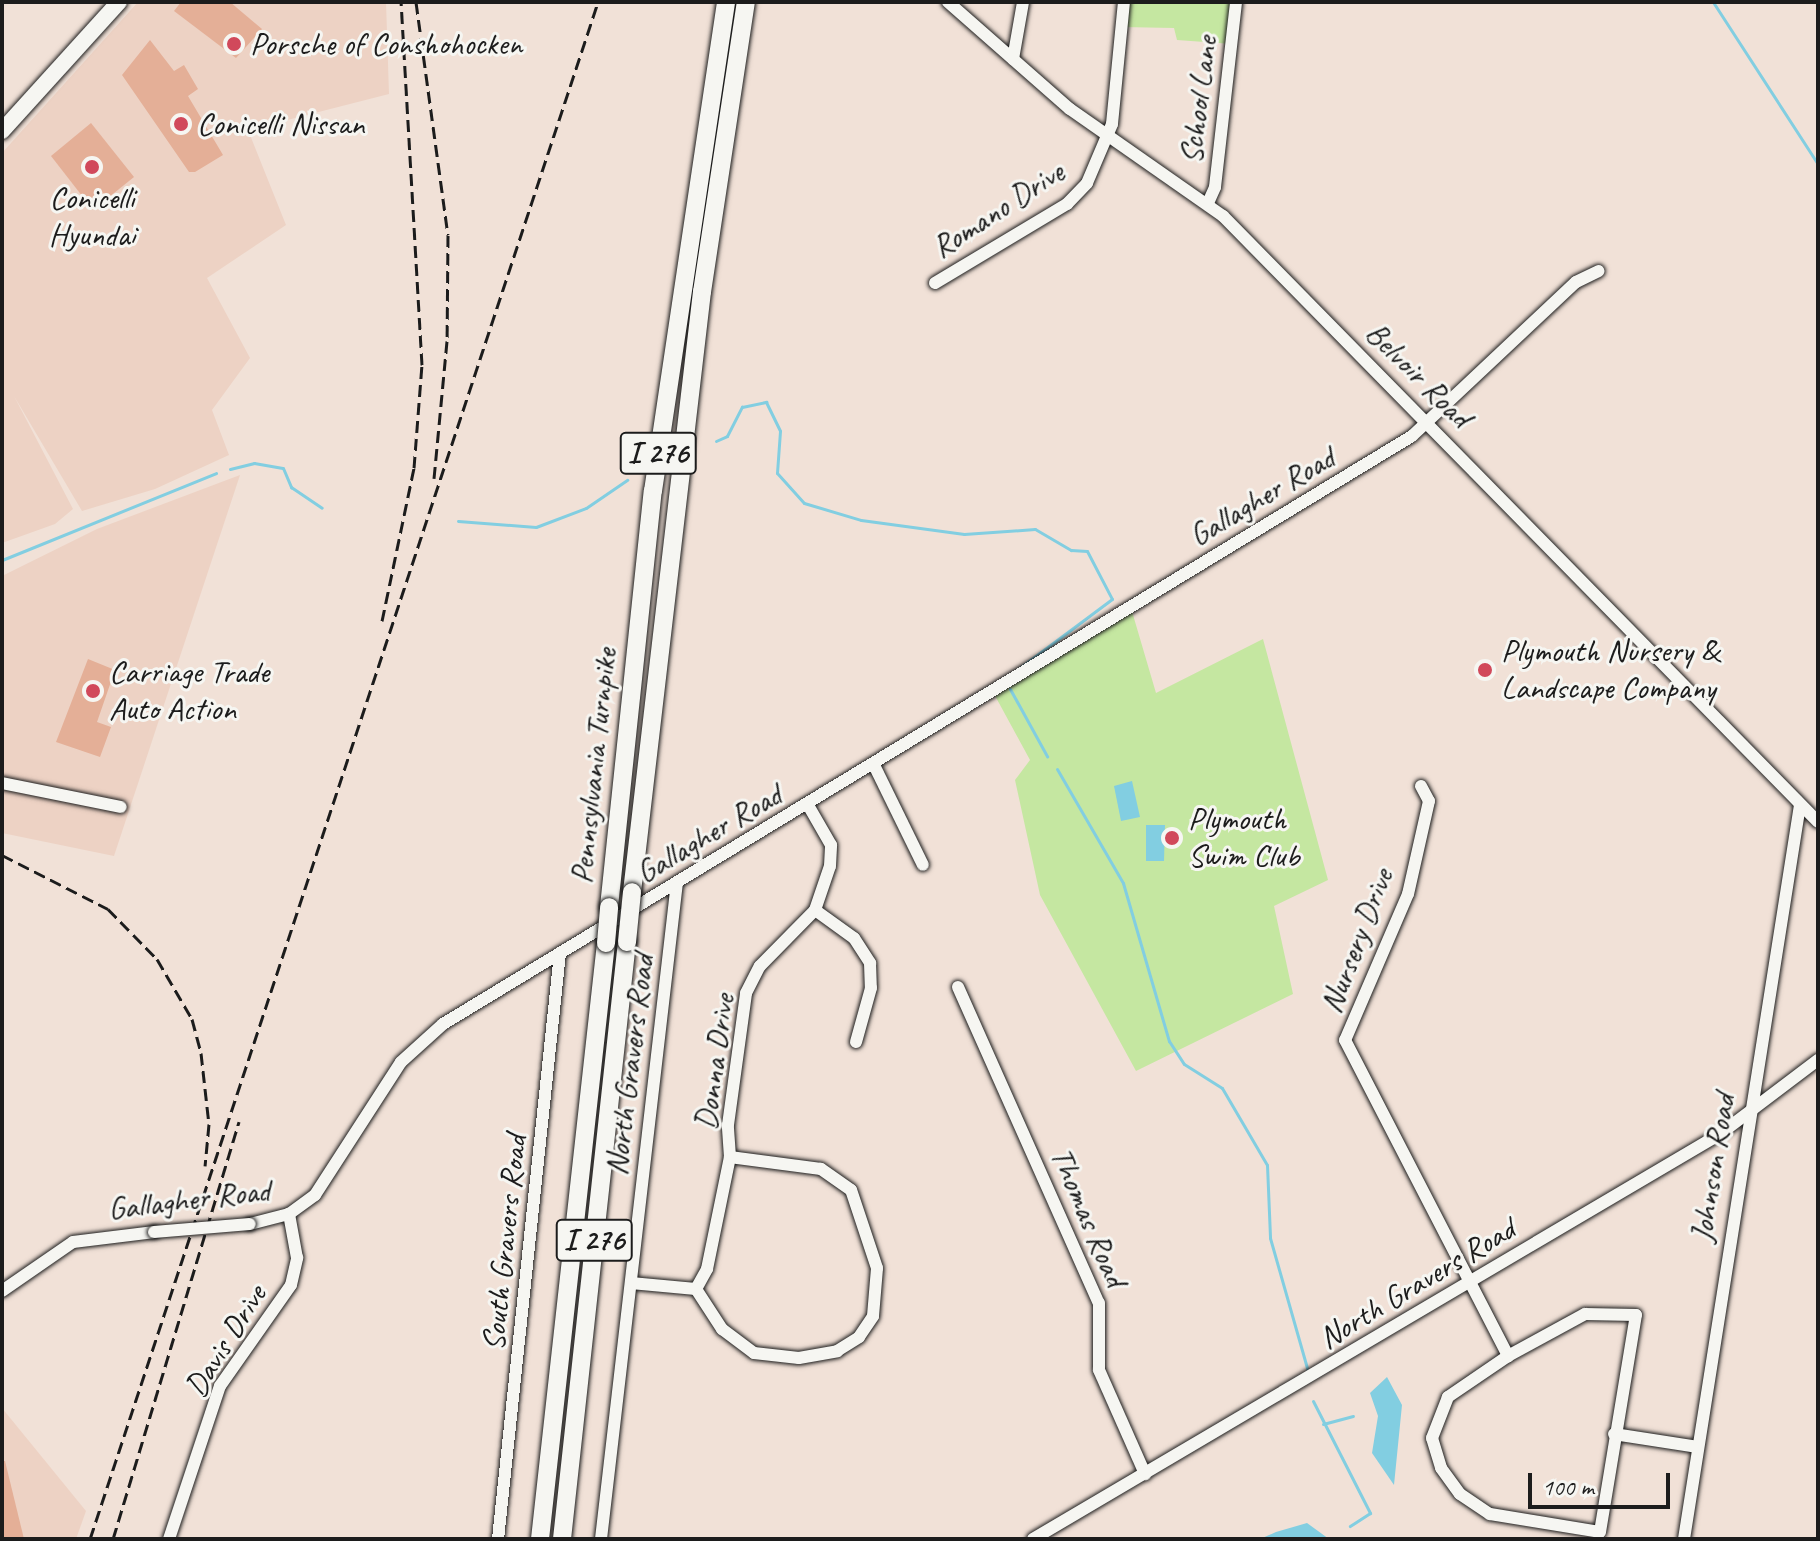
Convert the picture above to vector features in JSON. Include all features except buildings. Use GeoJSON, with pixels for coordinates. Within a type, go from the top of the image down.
{"type":"FeatureCollection","features":[{"type":"Feature","properties":{"kind":"highway","name":"Pennsylvania Turnpike"},"geometry":{"type":"LineString","coordinates":[[540,1539],[653,491],[726,2]]}},
{"type":"Feature","properties":{"kind":"highway","name":"Pennsylvania Turnpike"},"geometry":{"type":"LineString","coordinates":[[562,1539],[632,892],[702,292],[746,2]]}},
{"type":"Feature","properties":{"kind":"main road"},"geometry":{"type":"LineString","coordinates":[[2,131],[119,2]]}},
{"type":"Feature","properties":{"kind":"street","name":"Belvoir Road"},"geometry":{"type":"LineString","coordinates":[[948,2],[1108,136],[1208,203],[1427,420],[1818,822]]}},
{"type":"Feature","properties":{"kind":"street"},"geometry":{"type":"LineString","coordinates":[[1013,59],[1023,2]]}},
{"type":"Feature","properties":{"kind":"street","name":"Romano Drive"},"geometry":{"type":"LineString","coordinates":[[935,283],[1067,204],[1095,171],[1108,136],[1124,2]]}},
{"type":"Feature","properties":{"kind":"street","name":"School Lane"},"geometry":{"type":"LineString","coordinates":[[1208,203],[1217,174],[1236,2]]}},
{"type":"Feature","properties":{"kind":"street","name":"Gallagher Road"},"geometry":{"type":"LineString","coordinates":[[2,1291],[84,1238],[250,1224],[289,1214],[327,1181],[401,1062],[425,1037],[1412,436],[1576,282],[1599,271]]}},
{"type":"Feature","properties":{"kind":"street"},"geometry":{"type":"LineString","coordinates":[[874,765],[923,865]]}},
{"type":"Feature","properties":{"kind":"street"},"geometry":{"type":"LineString","coordinates":[[2,783],[121,807]]}},
{"type":"Feature","properties":{"kind":"street","name":"Nursery Drive"},"geometry":{"type":"LineString","coordinates":[[1421,786],[1429,801],[1408,894],[1345,1040],[1465,1282],[1508,1356]]}},
{"type":"Feature","properties":{"kind":"street"},"geometry":{"type":"LineString","coordinates":[[808,805],[831,845],[815,910],[854,938],[870,963],[871,988],[856,1042]]}},
{"type":"Feature","properties":{"kind":"street","name":"Johnson Road"},"geometry":{"type":"LineString","coordinates":[[1684,1539],[1747,1113],[1800,805]]}},
{"type":"Feature","properties":{"kind":"street","name":"North Gravers Road"},"geometry":{"type":"LineString","coordinates":[[601,1539],[677,882]]}},
{"type":"Feature","properties":{"kind":"street","name":"Donna Drive"},"geometry":{"type":"LineString","coordinates":[[696,1289],[707,1269],[730,1157],[728,1125],[746,993],[760,966],[815,910]]}},
{"type":"Feature","properties":{"kind":"street","name":"South Gravers Road"},"geometry":{"type":"LineString","coordinates":[[498,1539],[560,953]]}},
{"type":"Feature","properties":{"kind":"street","name":"Thomas Road"},"geometry":{"type":"LineString","coordinates":[[958,987],[1099,1303],[1099,1370],[1145,1474]]}},
{"type":"Feature","properties":{"kind":"street","name":"North Gravers Road"},"geometry":{"type":"LineString","coordinates":[[1033,1539],[1747,1113],[1818,1060]]}},
{"type":"Feature","properties":{"kind":"street"},"geometry":{"type":"LineString","coordinates":[[631,1283],[696,1289],[722,1329],[754,1353],[799,1358],[837,1351],[859,1337],[873,1316],[877,1268],[851,1190],[821,1169],[730,1157]]}},
{"type":"Feature","properties":{"kind":"street","name":"Davis Drive"},"geometry":{"type":"LineString","coordinates":[[169,1539],[220,1386],[291,1285],[297,1258],[289,1214]]}},
{"type":"Feature","properties":{"kind":"street"},"geometry":{"type":"LineString","coordinates":[[1585,1314],[1636,1315],[1614,1434],[1599,1536],[1490,1514],[1460,1494],[1441,1468],[1432,1438],[1441,1408],[1508,1356],[1585,1314]]}},
{"type":"Feature","properties":{"kind":"street"},"geometry":{"type":"LineString","coordinates":[[1614,1434],[1698,1447]]}},
{"type":"Feature","properties":{"kind":"shaded area"},"geometry":{"type":"Polygon","coordinates":[[[138,2],[386,2],[389,94],[248,130],[286,225],[207,278],[250,358],[212,410],[229,455],[155,489],[82,511],[14,396],[73,509],[55,524],[2,543],[2,153],[138,2]]]}},
{"type":"Feature","properties":{"kind":"shaded area"},"geometry":{"type":"Polygon","coordinates":[[[240,475],[114,856],[2,833],[2,576],[97,529],[240,475]]]}},
{"type":"Feature","properties":{"kind":"shaded area"},"geometry":{"type":"Polygon","coordinates":[[[2,1408],[86,1511],[76,1539],[2,1539],[2,1408]]]}},
{"type":"Feature","properties":{"kind":"green space"},"geometry":{"type":"Polygon","coordinates":[[[1124,2],[1236,2],[1232,44],[1177,40],[1174,28],[1122,27],[1124,2]]]}},
{"type":"Feature","properties":{"kind":"green space","name":"Plymouth Swim Club"},"geometry":{"type":"Polygon","coordinates":[[[1131,608],[1156,693],[1263,639],[1328,880],[1274,906],[1293,994],[1136,1071],[1040,895],[1015,780],[1030,760],[993,692],[1131,608]]]}},
{"type":"Feature","properties":{"kind":"water"},"geometry":{"type":"Polygon","coordinates":[[[1132,781],[1140,817],[1121,821],[1114,786],[1132,781]]]}},
{"type":"Feature","properties":{"kind":"water"},"geometry":{"type":"Polygon","coordinates":[[[1146,825],[1165,825],[1164,861],[1146,861],[1146,825]]]}},
{"type":"Feature","properties":{"kind":"water"},"geometry":{"type":"Polygon","coordinates":[[[1387,1377],[1402,1405],[1394,1485],[1372,1453],[1378,1416],[1370,1393],[1387,1377]]]}},
{"type":"Feature","properties":{"kind":"water"},"geometry":{"type":"Polygon","coordinates":[[[1307,1523],[1329,1539],[1260,1539],[1276,1532],[1307,1523]]]}},
{"type":"Feature","properties":{"kind":"waterway"},"geometry":{"type":"LineString","coordinates":[[1713,2],[1818,164]]}},
{"type":"Feature","properties":{"kind":"waterway"},"geometry":{"type":"LineString","coordinates":[[716,441],[727,436],[742,407],[766,402],[780,431],[777,473],[804,503],[861,520],[964,534],[1035,529],[1071,550],[1087,551],[1112,599],[1006,678]]}},
{"type":"Feature","properties":{"kind":"waterway"},"geometry":{"type":"LineString","coordinates":[[230,469],[254,463],[283,468],[291,487],[322,508]]}},
{"type":"Feature","properties":{"kind":"waterway"},"geometry":{"type":"LineString","coordinates":[[2,560],[216,473]]}},
{"type":"Feature","properties":{"kind":"waterway"},"geometry":{"type":"LineString","coordinates":[[458,521],[536,527],[586,508],[627,480]]}},
{"type":"Feature","properties":{"kind":"waterway"},"geometry":{"type":"LineString","coordinates":[[1010,689],[1047,756]]}},
{"type":"Feature","properties":{"kind":"waterway"},"geometry":{"type":"LineString","coordinates":[[1057,769],[1123,883],[1169,1041],[1184,1064],[1222,1088],[1267,1165],[1270,1238],[1308,1371]]}},
{"type":"Feature","properties":{"kind":"waterway"},"geometry":{"type":"LineString","coordinates":[[1313,1401],[1370,1513],[1350,1526]]}},
{"type":"Feature","properties":{"kind":"waterway"},"geometry":{"type":"LineString","coordinates":[[1323,1424],[1353,1416]]}},
{"type":"Feature","properties":{"kind":"railway"},"geometry":{"type":"LineString","coordinates":[[382,621],[414,468],[422,365],[401,2]]}},
{"type":"Feature","properties":{"kind":"railway"},"geometry":{"type":"LineString","coordinates":[[416,2],[448,235],[447,341],[434,478]]}},
{"type":"Feature","properties":{"kind":"railway"},"geometry":{"type":"LineString","coordinates":[[90,1539],[598,2]]}},
{"type":"Feature","properties":{"kind":"railway"},"geometry":{"type":"LineString","coordinates":[[2,855],[108,909],[157,959],[192,1019],[201,1053],[209,1124],[205,1166]]}},
{"type":"Feature","properties":{"kind":"railway"},"geometry":{"type":"LineString","coordinates":[[113,1539],[239,1122]]}},
{"type":"Feature","properties":{"kind":"place","name":"Porsche of Conshohocken"},"geometry":{"type":"Point","coordinates":[234,44]}},
{"type":"Feature","properties":{"kind":"place","name":"Conicelli Nissan"},"geometry":{"type":"Point","coordinates":[181,124]}},
{"type":"Feature","properties":{"kind":"place","name":"Conicelli Hyundai"},"geometry":{"type":"Point","coordinates":[92,167]}},
{"type":"Feature","properties":{"kind":"place","name":"Plymouth Nursery & Landscape Company"},"geometry":{"type":"Point","coordinates":[1485,670]}},
{"type":"Feature","properties":{"kind":"place","name":"Carriage Trade Auto Action"},"geometry":{"type":"Point","coordinates":[93,691]}},
{"type":"Feature","properties":{"kind":"place","name":"Plymouth Swim Club"},"geometry":{"type":"Point","coordinates":[1172,838]}}]}
